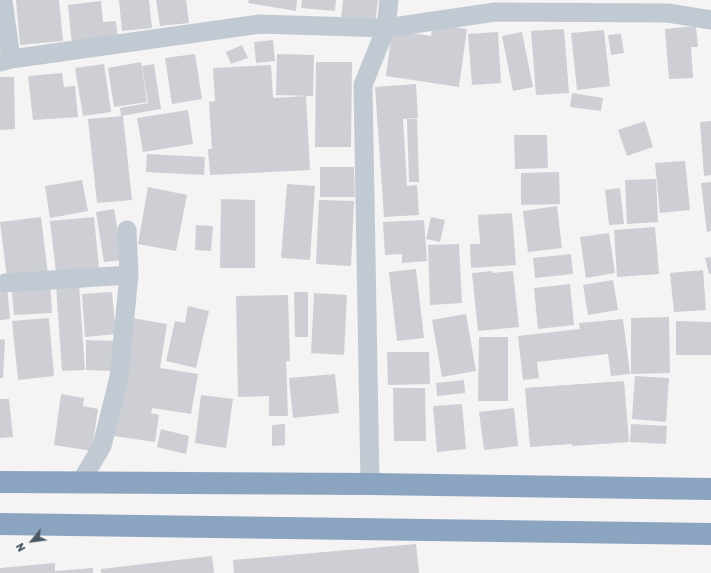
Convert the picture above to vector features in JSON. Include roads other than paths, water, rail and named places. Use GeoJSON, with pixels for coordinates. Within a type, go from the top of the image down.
{"type":"FeatureCollection","features":[{"type":"Feature","properties":{"kind":"highway"},"geometry":{"type":"LineString","coordinates":[[0,482],[370,484],[711,489]]}},
{"type":"Feature","properties":{"kind":"highway"},"geometry":{"type":"LineString","coordinates":[[0,524],[711,534]]}},
{"type":"Feature","properties":{"kind":"street"},"geometry":{"type":"LineString","coordinates":[[3,0],[6,60],[260,24],[386,28],[495,12],[668,12],[711,20]]}},
{"type":"Feature","properties":{"kind":"street"},"geometry":{"type":"LineString","coordinates":[[370,484],[364,84],[386,28],[389,0]]}},
{"type":"Feature","properties":{"kind":"street"},"geometry":{"type":"LineString","coordinates":[[80,483],[102,446],[119,377],[129,274],[127,230]]}},
{"type":"Feature","properties":{"kind":"street"},"geometry":{"type":"LineString","coordinates":[[5,283],[129,274]]}}]}
